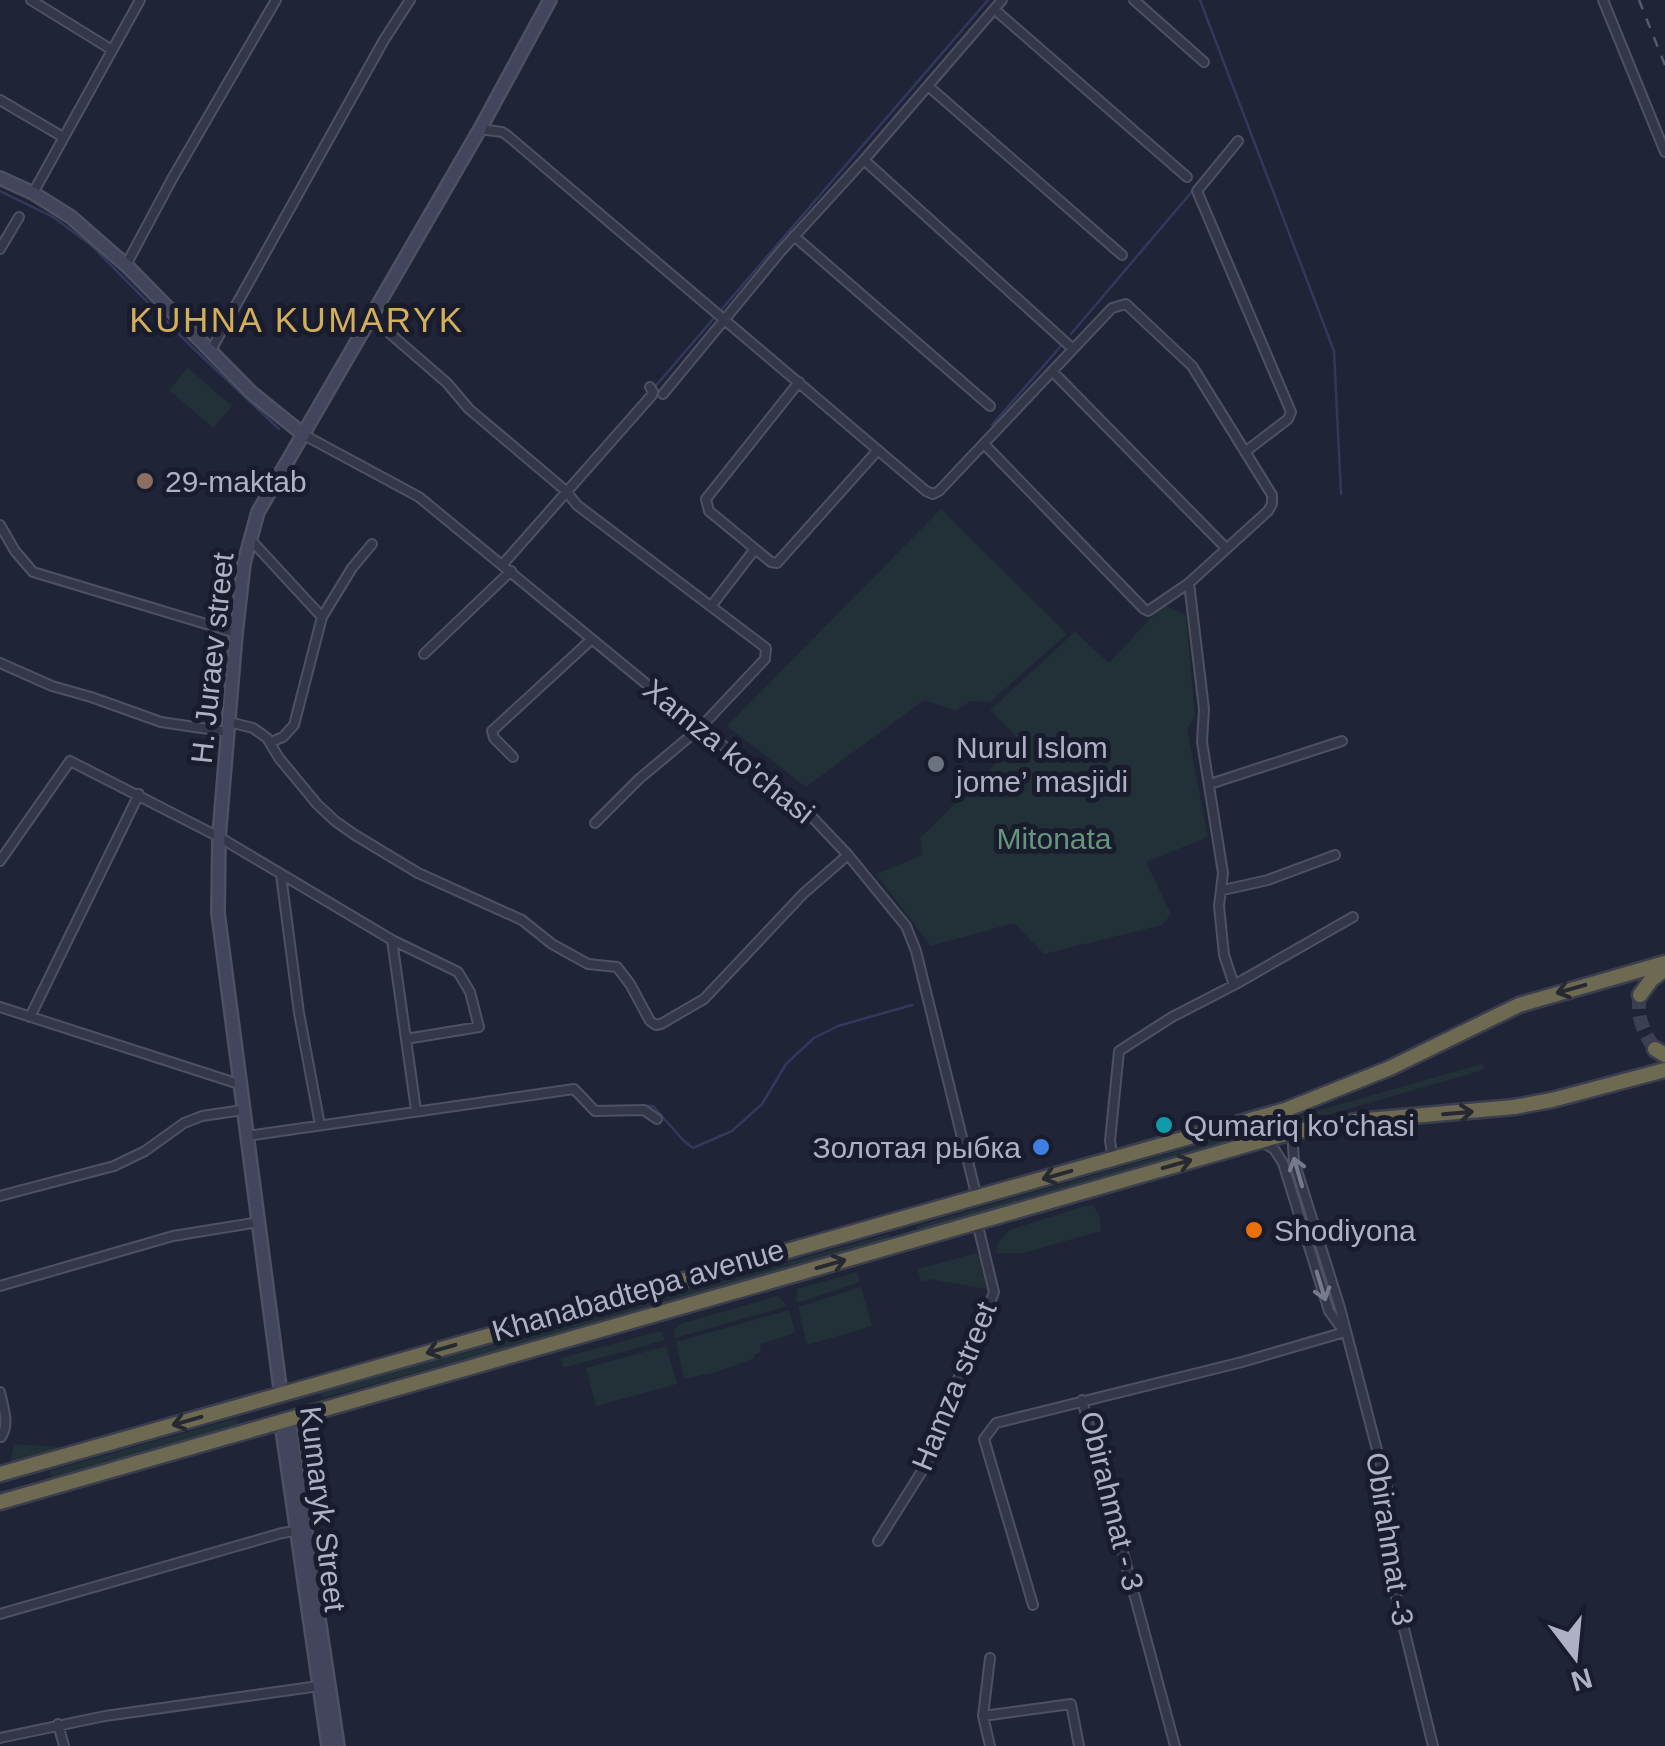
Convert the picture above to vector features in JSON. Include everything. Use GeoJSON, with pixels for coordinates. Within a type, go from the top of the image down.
{"type":"FeatureCollection","features":[{"type":"Feature","properties":{"kind":"highway","name":"Khanabadtepa avenue"},"geometry":{"type":"LineString","coordinates":[[0,1474],[1285,1110],[1390,1068],[1520,1005],[1665,966]]}},
{"type":"Feature","properties":{"kind":"highway"},"geometry":{"type":"LineString","coordinates":[[1640,995],[1665,966]]}},
{"type":"Feature","properties":{"kind":"highway","name":"Khanabadtepa avenue"},"geometry":{"type":"LineString","coordinates":[[0,1502],[1292,1132],[1356,1121],[1514,1107],[1665,1070]]}},
{"type":"Feature","properties":{"kind":"highway"},"geometry":{"type":"LineString","coordinates":[[908,1217],[903,1231],[913,1240]]}},
{"type":"Feature","properties":{"kind":"highway","name":"Kumaryk Street"},"geometry":{"type":"LineString","coordinates":[[281,1395],[285,1420]]}},
{"type":"Feature","properties":{"kind":"highway"},"geometry":{"type":"LineString","coordinates":[[22,1468],[34,1479],[29,1494]]}},
{"type":"Feature","properties":{"kind":"street"},"geometry":{"type":"LineString","coordinates":[[31,0],[112,50]]}},
{"type":"Feature","properties":{"kind":"street"},"geometry":{"type":"LineString","coordinates":[[33,192],[140,0]]}},
{"type":"Feature","properties":{"kind":"street"},"geometry":{"type":"LineString","coordinates":[[126,265],[276,0]]}},
{"type":"Feature","properties":{"kind":"street"},"geometry":{"type":"LineString","coordinates":[[211,350],[410,0]]}},
{"type":"Feature","properties":{"kind":"street","name":"H. Juraev street"},"geometry":{"type":"LineString","coordinates":[[281,1395],[218,913],[219,836],[244,563],[258,512],[550,0]]}},
{"type":"Feature","properties":{"kind":"street"},"geometry":{"type":"LineString","coordinates":[[663,394],[794,236],[1002,0]]}},
{"type":"Feature","properties":{"kind":"street"},"geometry":{"type":"LineString","coordinates":[[1134,0],[1204,62]]}},
{"type":"Feature","properties":{"kind":"street"},"geometry":{"type":"LineString","coordinates":[[1603,0],[1665,152]]}},
{"type":"Feature","properties":{"kind":"street"},"geometry":{"type":"LineString","coordinates":[[994,10],[1187,177]]}},
{"type":"Feature","properties":{"kind":"street"},"geometry":{"type":"LineString","coordinates":[[928,86],[1122,255]]}},
{"type":"Feature","properties":{"kind":"street"},"geometry":{"type":"LineString","coordinates":[[0,100],[62,137]]}},
{"type":"Feature","properties":{"kind":"street"},"geometry":{"type":"LineString","coordinates":[[480,128],[508,136],[926,491],[939,491],[1112,308],[1126,304],[1192,366],[1272,495],[1272,504],[1188,582],[1153,610],[1144,609],[984,444]]}},
{"type":"Feature","properties":{"kind":"street"},"geometry":{"type":"LineString","coordinates":[[1238,141],[1197,191],[1291,412],[1288,419],[1245,452]]}},
{"type":"Feature","properties":{"kind":"street"},"geometry":{"type":"LineString","coordinates":[[864,160],[1073,350]]}},
{"type":"Feature","properties":{"kind":"street"},"geometry":{"type":"LineString","coordinates":[[0,178],[33,192],[71,217],[126,265],[252,393],[304,434]]}},
{"type":"Feature","properties":{"kind":"street"},"geometry":{"type":"LineString","coordinates":[[0,249],[19,217]]}},
{"type":"Feature","properties":{"kind":"street"},"geometry":{"type":"LineString","coordinates":[[0,225],[10,232]]}},
{"type":"Feature","properties":{"kind":"street"},"geometry":{"type":"LineString","coordinates":[[794,236],[990,406]]}},
{"type":"Feature","properties":{"kind":"street"},"geometry":{"type":"LineString","coordinates":[[372,318],[577,504],[766,648],[765,659],[700,728],[639,779],[595,824]]}},
{"type":"Feature","properties":{"kind":"street"},"geometry":{"type":"LineString","coordinates":[[1052,372],[1226,548]]}},
{"type":"Feature","properties":{"kind":"street"},"geometry":{"type":"LineString","coordinates":[[799,382],[706,500],[709,511],[777,563],[878,450]]}},
{"type":"Feature","properties":{"kind":"street"},"geometry":{"type":"LineString","coordinates":[[424,654],[507,567],[566,491],[652,395],[650,387]]}},
{"type":"Feature","properties":{"kind":"street","name":"Xamza ko'chasi"},"geometry":{"type":"LineString","coordinates":[[304,434],[419,497],[700,728],[784,792],[848,854],[906,926],[916,951],[977,1198]]}},
{"type":"Feature","properties":{"kind":"street"},"geometry":{"type":"LineString","coordinates":[[0,525],[32,572],[236,633]]}},
{"type":"Feature","properties":{"kind":"street"},"geometry":{"type":"LineString","coordinates":[[250,540],[322,617]]}},
{"type":"Feature","properties":{"kind":"street"},"geometry":{"type":"LineString","coordinates":[[272,742],[294,725],[322,617],[372,544]]}},
{"type":"Feature","properties":{"kind":"street"},"geometry":{"type":"LineString","coordinates":[[712,606],[756,549]]}},
{"type":"Feature","properties":{"kind":"street"},"geometry":{"type":"LineString","coordinates":[[1188,582],[1204,708],[1202,742],[1223,872],[1219,906],[1224,956],[1234,985]]}},
{"type":"Feature","properties":{"kind":"street"},"geometry":{"type":"LineString","coordinates":[[513,757],[492,731],[592,639]]}},
{"type":"Feature","properties":{"kind":"street"},"geometry":{"type":"LineString","coordinates":[[0,663],[52,686],[160,722],[253,728],[272,742],[279,758],[335,821],[418,873],[522,920],[552,944],[588,964],[617,967],[650,1021],[656,1024],[704,999],[804,894],[848,854]]}},
{"type":"Feature","properties":{"kind":"street"},"geometry":{"type":"LineString","coordinates":[[1210,784],[1342,741]]}},
{"type":"Feature","properties":{"kind":"street"},"geometry":{"type":"LineString","coordinates":[[0,861],[70,761],[219,836],[392,940],[458,972],[470,992],[479,1026],[406,1039]]}},
{"type":"Feature","properties":{"kind":"street"},"geometry":{"type":"LineString","coordinates":[[30,1017],[139,794]]}},
{"type":"Feature","properties":{"kind":"street"},"geometry":{"type":"LineString","coordinates":[[1223,890],[1268,880],[1335,854]]}},
{"type":"Feature","properties":{"kind":"street"},"geometry":{"type":"LineString","coordinates":[[281,876],[299,1013],[320,1125]]}},
{"type":"Feature","properties":{"kind":"street"},"geometry":{"type":"LineString","coordinates":[[1113,1159],[1110,1141],[1119,1051],[1172,1017],[1353,917]]}},
{"type":"Feature","properties":{"kind":"street"},"geometry":{"type":"LineString","coordinates":[[392,940],[416,1110]]}},
{"type":"Feature","properties":{"kind":"street"},"geometry":{"type":"LineString","coordinates":[[0,1007],[239,1084]]}},
{"type":"Feature","properties":{"kind":"street"},"geometry":{"type":"LineString","coordinates":[[246,1136],[574,1089],[595,1111],[644,1110],[657,1118]]}},
{"type":"Feature","properties":{"kind":"street"},"geometry":{"type":"LineString","coordinates":[[0,1196],[114,1166],[145,1151],[184,1123],[242,1110]]}},
{"type":"Feature","properties":{"kind":"street"},"geometry":{"type":"LineString","coordinates":[[1292,1132],[1294,1161],[1345,1332]]}},
{"type":"Feature","properties":{"kind":"street"},"geometry":{"type":"LineString","coordinates":[[1254,1142],[1266,1144],[1280,1155],[1329,1311],[1345,1332]]}},
{"type":"Feature","properties":{"kind":"street"},"geometry":{"type":"LineString","coordinates":[[0,1286],[173,1236],[259,1222]]}},
{"type":"Feature","properties":{"kind":"street","name":"Hamza street"},"geometry":{"type":"LineString","coordinates":[[878,1542],[927,1464],[950,1394],[971,1354],[994,1292],[977,1222]]}},
{"type":"Feature","properties":{"kind":"street","name":"Obirahmat - 3"},"geometry":{"type":"LineString","coordinates":[[1174,1746],[1082,1400],[1242,1362],[1345,1332]]}},
{"type":"Feature","properties":{"kind":"street","name":"Obirahmat -3"},"geometry":{"type":"LineString","coordinates":[[1345,1332],[1388,1492],[1388,1549],[1393,1584],[1433,1746]]}},
{"type":"Feature","properties":{"kind":"street"},"geometry":{"type":"LineString","coordinates":[[0,1392],[6,1424],[1,1437]]}},
{"type":"Feature","properties":{"kind":"street"},"geometry":{"type":"LineString","coordinates":[[1033,1605],[984,1438],[996,1424],[1082,1400]]}},
{"type":"Feature","properties":{"kind":"street","name":"Kumaryk Street"},"geometry":{"type":"LineString","coordinates":[[285,1420],[324,1686],[328,1746]]}},
{"type":"Feature","properties":{"kind":"street"},"geometry":{"type":"LineString","coordinates":[[0,1614],[282,1532],[301,1530]]}},
{"type":"Feature","properties":{"kind":"street"},"geometry":{"type":"LineString","coordinates":[[990,1658],[983,1716],[990,1746]]}},
{"type":"Feature","properties":{"kind":"street"},"geometry":{"type":"LineString","coordinates":[[0,1738],[58,1724],[324,1686]]}},
{"type":"Feature","properties":{"kind":"street","name":"Kumaryk Street"},"geometry":{"type":"LineString","coordinates":[[324,1686],[338,1746]]}},
{"type":"Feature","properties":{"kind":"street"},"geometry":{"type":"LineString","coordinates":[[983,1716],[1071,1704],[1079,1746]]}},
{"type":"Feature","properties":{"kind":"street"},"geometry":{"type":"LineString","coordinates":[[58,1724],[64,1746]]}},
{"type":"Feature","properties":{"kind":"green space"},"geometry":{"type":"Polygon","coordinates":[[[188,368],[232,406],[213,428],[169,390],[188,368]]]}},
{"type":"Feature","properties":{"kind":"green space"},"geometry":{"type":"Polygon","coordinates":[[[941,509],[1067,634],[990,702],[970,701],[956,711],[924,700],[806,787],[727,726],[941,509]]]}},
{"type":"Feature","properties":{"kind":"green space","name":"Mitonata"},"geometry":{"type":"Polygon","coordinates":[[[1163,605],[1186,615],[1195,716],[1187,729],[1208,837],[1146,862],[1171,914],[1162,925],[1044,954],[1014,923],[931,946],[876,874],[923,855],[920,838],[1020,740],[990,710],[1075,632],[1109,663],[1163,605]]]}},
{"type":"Feature","properties":{"kind":"green space"},"geometry":{"type":"Polygon","coordinates":[[[1481,1064],[1483,1070],[918,1233],[916,1230],[917,1226],[1481,1064]]]}},
{"type":"Feature","properties":{"kind":"green space"},"geometry":{"type":"Polygon","coordinates":[[[1094,1205],[1101,1231],[1023,1253],[996,1253],[998,1243],[1009,1230],[1094,1205]]]}},
{"type":"Feature","properties":{"kind":"green space"},"geometry":{"type":"Polygon","coordinates":[[[889,1234],[891,1241],[323,1398],[321,1393],[889,1234]]]}},
{"type":"Feature","properties":{"kind":"green space"},"geometry":{"type":"Polygon","coordinates":[[[976,1253],[987,1289],[930,1279],[921,1282],[918,1269],[976,1253]]]}},
{"type":"Feature","properties":{"kind":"green space"},"geometry":{"type":"Polygon","coordinates":[[[857,1272],[860,1282],[797,1303],[797,1289],[857,1272]]]}},
{"type":"Feature","properties":{"kind":"green space"},"geometry":{"type":"Polygon","coordinates":[[[861,1287],[872,1326],[807,1345],[798,1307],[861,1287]]]}},
{"type":"Feature","properties":{"kind":"green space"},"geometry":{"type":"Polygon","coordinates":[[[778,1296],[787,1306],[675,1338],[674,1330],[680,1324],[778,1296]]]}},
{"type":"Feature","properties":{"kind":"green space"},"geometry":{"type":"Polygon","coordinates":[[[789,1310],[795,1332],[760,1344],[761,1352],[753,1359],[684,1379],[676,1342],[789,1310]]]}},
{"type":"Feature","properties":{"kind":"green space"},"geometry":{"type":"Polygon","coordinates":[[[661,1331],[665,1340],[563,1368],[561,1358],[661,1331]]]}},
{"type":"Feature","properties":{"kind":"green space"},"geometry":{"type":"Polygon","coordinates":[[[666,1346],[677,1384],[596,1406],[586,1368],[666,1346]]]}},
{"type":"Feature","properties":{"kind":"green space"},"geometry":{"type":"Polygon","coordinates":[[[237,1418],[239,1424],[52,1477],[50,1471],[237,1418]]]}},
{"type":"Feature","properties":{"kind":"green space"},"geometry":{"type":"Polygon","coordinates":[[[14,1444],[60,1447],[60,1450],[10,1463],[14,1444]]]}},
{"type":"Feature","properties":{"kind":"waterway"},"geometry":{"type":"LineString","coordinates":[[653,389],[988,0]]}},
{"type":"Feature","properties":{"kind":"waterway"},"geometry":{"type":"LineString","coordinates":[[1200,0],[1334,351],[1341,494]]}},
{"type":"Feature","properties":{"kind":"waterway"},"geometry":{"type":"LineString","coordinates":[[1071,334],[1195,188]]}},
{"type":"Feature","properties":{"kind":"waterway"},"geometry":{"type":"LineString","coordinates":[[0,191],[53,217],[91,245],[279,429]]}},
{"type":"Feature","properties":{"kind":"waterway"},"geometry":{"type":"LineString","coordinates":[[992,425],[1061,346]]}},
{"type":"Feature","properties":{"kind":"waterway"},"geometry":{"type":"LineString","coordinates":[[596,1107],[653,1106],[693,1148],[732,1131],[762,1104],[786,1064],[814,1038],[838,1026],[912,1005]]}},
{"type":"Feature","properties":{"kind":"tunnel"},"geometry":{"type":"LineString","coordinates":[[1640,995],[1642,1024],[1655,1049]]}},
{"type":"Feature","properties":{"kind":"railway"},"geometry":{"type":"LineString","coordinates":[[1639,0],[1665,65]]}},
{"type":"Feature","properties":{"kind":"place","name":"29-maktab"},"geometry":{"type":"Point","coordinates":[145,481]}},
{"type":"Feature","properties":{"kind":"place","name":"Nurul Islom jome’ masjidi"},"geometry":{"type":"Point","coordinates":[936,764]}},
{"type":"Feature","properties":{"kind":"place","name":"Qumariq ko'chasi"},"geometry":{"type":"Point","coordinates":[1164,1125]}},
{"type":"Feature","properties":{"kind":"place","name":"Золотая рыбка"},"geometry":{"type":"Point","coordinates":[1041,1147]}},
{"type":"Feature","properties":{"kind":"place","name":"Shodiyona"},"geometry":{"type":"Point","coordinates":[1254,1230]}},
{"type":"Feature","properties":{"kind":"district","name":"KUHNA KUMARYK"},"geometry":{"type":"Point","coordinates":[297,319]}}]}
